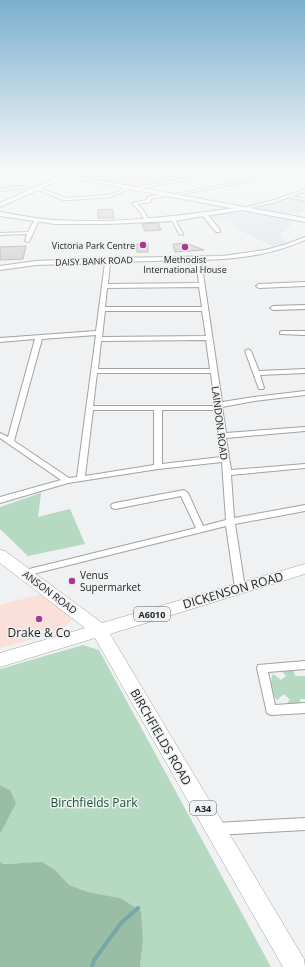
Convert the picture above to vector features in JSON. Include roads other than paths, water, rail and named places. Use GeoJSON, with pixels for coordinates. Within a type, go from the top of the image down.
{"type":"FeatureCollection","features":[{"type":"Feature","properties":{"kind":"highway","name":"ANSON ROAD"},"geometry":{"type":"LineString","coordinates":[[0,555],[99,630]]}},
{"type":"Feature","properties":{"kind":"highway","name":"DICKENSON ROAD"},"geometry":{"type":"LineString","coordinates":[[0,660],[305,569]]}},
{"type":"Feature","properties":{"kind":"highway","name":"BIRCHFIELDS ROAD"},"geometry":{"type":"LineString","coordinates":[[99,630],[296,967]]}},
{"type":"Feature","properties":{"kind":"main road"},"geometry":{"type":"LineString","coordinates":[[277,215],[305,220]]}},
{"type":"Feature","properties":{"kind":"street"},"geometry":{"type":"LineString","coordinates":[[9,215],[37,220],[88,222],[173,219],[204,215]]}},
{"type":"Feature","properties":{"kind":"street"},"geometry":{"type":"LineString","coordinates":[[144,215],[147,220]]}},
{"type":"Feature","properties":{"kind":"street"},"geometry":{"type":"LineString","coordinates":[[205,215],[218,231]]}},
{"type":"Feature","properties":{"kind":"street"},"geometry":{"type":"LineString","coordinates":[[173,219],[181,234]]}},
{"type":"Feature","properties":{"kind":"street"},"geometry":{"type":"LineString","coordinates":[[27,241],[37,220]]}},
{"type":"Feature","properties":{"kind":"street"},"geometry":{"type":"LineString","coordinates":[[0,234],[30,233]]}},
{"type":"Feature","properties":{"kind":"street","name":"DAISY BANK ROAD"},"geometry":{"type":"LineString","coordinates":[[0,268],[36,263],[108,260],[198,259],[249,255],[280,248],[305,238]]}},
{"type":"Feature","properties":{"kind":"street","name":"LAINDON ROAD"},"geometry":{"type":"LineString","coordinates":[[198,259],[219,406],[227,473],[230,522],[240,588]]}},
{"type":"Feature","properties":{"kind":"street"},"geometry":{"type":"LineString","coordinates":[[81,479],[108,260]]}},
{"type":"Feature","properties":{"kind":"street"},"geometry":{"type":"LineString","coordinates":[[259,286],[305,284]]}},
{"type":"Feature","properties":{"kind":"street"},"geometry":{"type":"LineString","coordinates":[[104,286],[202,285]]}},
{"type":"Feature","properties":{"kind":"street"},"geometry":{"type":"LineString","coordinates":[[273,308],[305,307]]}},
{"type":"Feature","properties":{"kind":"street"},"geometry":{"type":"LineString","coordinates":[[102,309],[205,309]]}},
{"type":"Feature","properties":{"kind":"street"},"geometry":{"type":"LineString","coordinates":[[282,333],[305,333]]}},
{"type":"Feature","properties":{"kind":"street"},"geometry":{"type":"LineString","coordinates":[[0,340],[39,337],[98,336],[209,338]]}},
{"type":"Feature","properties":{"kind":"street"},"geometry":{"type":"LineString","coordinates":[[10,441],[39,337]]}},
{"type":"Feature","properties":{"kind":"street"},"geometry":{"type":"LineString","coordinates":[[248,351],[261,388]]}},
{"type":"Feature","properties":{"kind":"street"},"geometry":{"type":"LineString","coordinates":[[94,371],[213,371]]}},
{"type":"Feature","properties":{"kind":"street"},"geometry":{"type":"LineString","coordinates":[[256,373],[305,371]]}},
{"type":"Feature","properties":{"kind":"street"},"geometry":{"type":"LineString","coordinates":[[90,408],[219,406],[305,393]]}},
{"type":"Feature","properties":{"kind":"street"},"geometry":{"type":"LineString","coordinates":[[158,408],[158,467]]}},
{"type":"Feature","properties":{"kind":"street"},"geometry":{"type":"LineString","coordinates":[[222,436],[305,429]]}},
{"type":"Feature","properties":{"kind":"street"},"geometry":{"type":"LineString","coordinates":[[0,435],[68,481]]}},
{"type":"Feature","properties":{"kind":"street"},"geometry":{"type":"LineString","coordinates":[[0,500],[68,481],[158,467],[225,459]]}},
{"type":"Feature","properties":{"kind":"street"},"geometry":{"type":"LineString","coordinates":[[227,473],[305,466]]}},
{"type":"Feature","properties":{"kind":"street"},"geometry":{"type":"LineString","coordinates":[[116,506],[184,493],[201,530]]}},
{"type":"Feature","properties":{"kind":"street"},"geometry":{"type":"LineString","coordinates":[[25,573],[230,522],[305,508]]}},
{"type":"Feature","properties":{"kind":"street"},"geometry":{"type":"LineString","coordinates":[[305,665],[262,668],[271,710],[305,708]]}},
{"type":"Feature","properties":{"kind":"street"},"geometry":{"type":"LineString","coordinates":[[215,829],[305,824]]}},
{"type":"Feature","properties":{"kind":"waterway"},"geometry":{"type":"LineString","coordinates":[[92,967],[94,960],[121,923],[138,908]]}},
{"type":"Feature","properties":{"kind":"place","name":"Victoria Park Centre"},"geometry":{"type":"Point","coordinates":[143,245]}},
{"type":"Feature","properties":{"kind":"place","name":"Methodist International House"},"geometry":{"type":"Point","coordinates":[185,247]}},
{"type":"Feature","properties":{"kind":"place","name":"Venus Supermarket"},"geometry":{"type":"Point","coordinates":[72,581]}},
{"type":"Feature","properties":{"kind":"place","name":"Drake & Co"},"geometry":{"type":"Point","coordinates":[39,619]}},
{"type":"Feature","properties":{"kind":"park label","name":"Birchfields Park"},"geometry":{"type":"Point","coordinates":[94,802]}}]}
